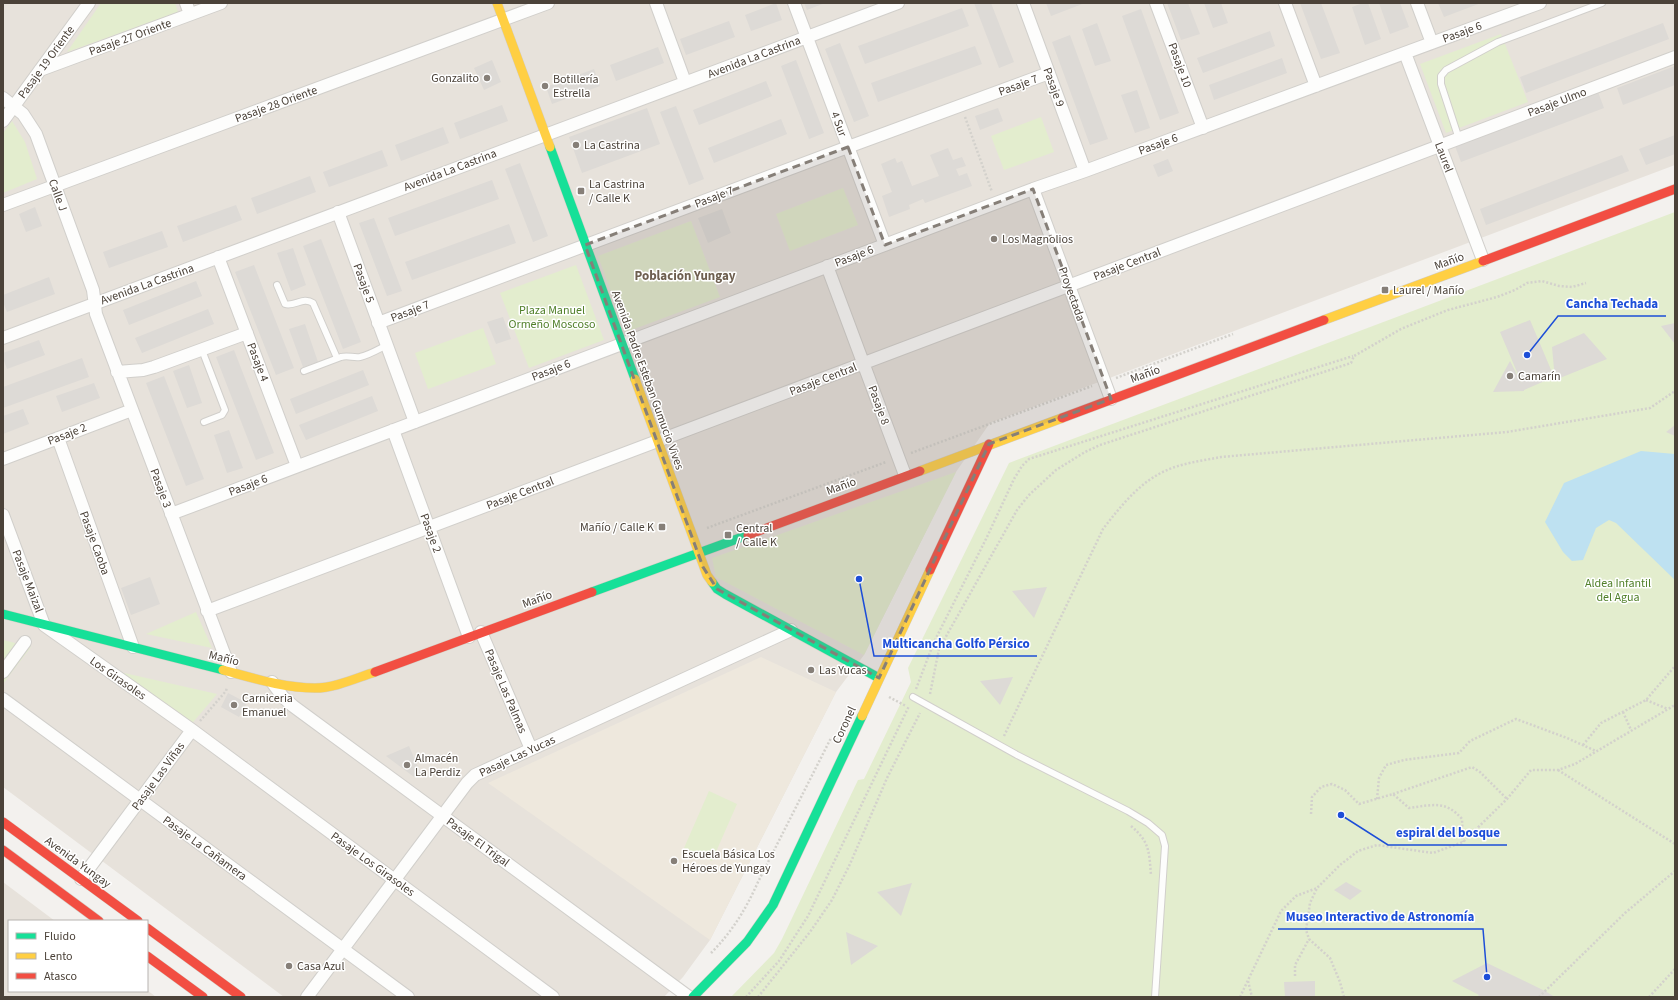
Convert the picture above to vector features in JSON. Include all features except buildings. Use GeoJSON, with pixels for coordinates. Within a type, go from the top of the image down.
{"type":"FeatureCollection","features":[{"type":"Feature","properties":{"kind":"street","name":"Pasaje 19 Oriente"},"geometry":{"type":"LineString","coordinates":[[3,121],[89,3]]}},
{"type":"Feature","properties":{"kind":"street","name":"Pasaje 27 Oriente"},"geometry":{"type":"LineString","coordinates":[[40,70],[188,9],[221,3]]}},
{"type":"Feature","properties":{"kind":"street","name":"Avenida Padre Esteban Gumucio Vives"},"geometry":{"type":"LineString","coordinates":[[497,3],[707,575],[717,589],[724,594],[879,678]]}},
{"type":"Feature","properties":{"kind":"street","name":"Pasaje 28 Oriente"},"geometry":{"type":"LineString","coordinates":[[3,205],[548,3]]}},
{"type":"Feature","properties":{"kind":"street"},"geometry":{"type":"LineString","coordinates":[[656,3],[685,82]]}},
{"type":"Feature","properties":{"kind":"street","name":"4 Sur"},"geometry":{"type":"LineString","coordinates":[[794,3],[885,244]]}},
{"type":"Feature","properties":{"kind":"street","name":"Avenida La Castrina"},"geometry":{"type":"LineString","coordinates":[[3,338],[898,3]]}},
{"type":"Feature","properties":{"kind":"street","name":"Pasaje 9"},"geometry":{"type":"LineString","coordinates":[[1023,3],[1086,171]]}},
{"type":"Feature","properties":{"kind":"street","name":"Pasaje 10"},"geometry":{"type":"LineString","coordinates":[[1156,3],[1203,128]]}},
{"type":"Feature","properties":{"kind":"street"},"geometry":{"type":"LineString","coordinates":[[1285,3],[1316,86]]}},
{"type":"Feature","properties":{"kind":"street"},"geometry":{"type":"LineString","coordinates":[[1417,3],[1432,43]]}},
{"type":"Feature","properties":{"kind":"street","name":"Pasaje 6"},"geometry":{"type":"LineString","coordinates":[[170,514],[1033,188],[1086,171],[1540,3]]}},
{"type":"Feature","properties":{"kind":"street","name":"Laurel"},"geometry":{"type":"LineString","coordinates":[[1405,53],[1483,260]]}},
{"type":"Feature","properties":{"kind":"street","name":"Pasaje Ulmo"},"geometry":{"type":"LineString","coordinates":[[1440,146],[1675,57]]}},
{"type":"Feature","properties":{"kind":"street","name":"Pasaje 7"},"geometry":{"type":"LineString","coordinates":[[378,323],[1049,73]]}},
{"type":"Feature","properties":{"kind":"street","name":"Calle J"},"geometry":{"type":"LineString","coordinates":[[3,98],[14,106],[26,119],[36,134],[93,290],[94,304]]}},
{"type":"Feature","properties":{"kind":"street","name":"Pasaje Central"},"geometry":{"type":"LineString","coordinates":[[207,611],[1440,146]]}},
{"type":"Feature","properties":{"kind":"street","name":"Proyectada"},"geometry":{"type":"LineString","coordinates":[[1033,188],[1111,399]]}},
{"type":"Feature","properties":{"kind":"street","name":"Mañío"},"geometry":{"type":"LineString","coordinates":[[3,614],[231,672],[301,688],[330,686],[350,681],[1675,189]]}},
{"type":"Feature","properties":{"kind":"street","name":"Pasaje 5"},"geometry":{"type":"LineString","coordinates":[[338,212],[415,422]]}},
{"type":"Feature","properties":{"kind":"street","name":"Pasaje 4"},"geometry":{"type":"LineString","coordinates":[[218,257],[297,466]]}},
{"type":"Feature","properties":{"kind":"street","name":"Pasaje 8"},"geometry":{"type":"LineString","coordinates":[[827,266],[905,475]]}},
{"type":"Feature","properties":{"kind":"street","name":"Pasaje 3"},"geometry":{"type":"LineString","coordinates":[[94,304],[96,314],[170,514],[231,672]]}},
{"type":"Feature","properties":{"kind":"street"},"geometry":{"type":"LineString","coordinates":[[118,372],[149,369],[247,333]]}},
{"type":"Feature","properties":{"kind":"street","name":"Pasaje 2"},"geometry":{"type":"LineString","coordinates":[[3,459],[132,410]]}},
{"type":"Feature","properties":{"kind":"street","name":"Pasaje 2"},"geometry":{"type":"LineString","coordinates":[[393,430],[469,637]]}},
{"type":"Feature","properties":{"kind":"street","name":"Pasaje Caoba"},"geometry":{"type":"LineString","coordinates":[[58,438],[133,647]]}},
{"type":"Feature","properties":{"kind":"street","name":"Coronel"},"geometry":{"type":"LineString","coordinates":[[693,997],[748,943],[766,918],[989,444]]}},
{"type":"Feature","properties":{"kind":"street","name":"Pasaje Maizal"},"geometry":{"type":"LineString","coordinates":[[3,515],[44,625]]}},
{"type":"Feature","properties":{"kind":"street","name":"Los Girasoles"},"geometry":{"type":"LineString","coordinates":[[44,625],[192,730]]}},
{"type":"Feature","properties":{"kind":"street","name":"Pasaje Las Yucas"},"geometry":{"type":"LineString","coordinates":[[307,997],[467,783],[475,776],[791,630]]}},
{"type":"Feature","properties":{"kind":"street","name":"Pasaje Las Palmas"},"geometry":{"type":"LineString","coordinates":[[481,632],[531,749]]}},
{"type":"Feature","properties":{"kind":"street"},"geometry":{"type":"LineString","coordinates":[[3,672],[25,642]]}},
{"type":"Feature","properties":{"kind":"street","name":"Pasaje El Trigal"},"geometry":{"type":"LineString","coordinates":[[272,682],[283,697],[293,706],[689,997]]}},
{"type":"Feature","properties":{"kind":"street","name":"Pasaje La Cañamera"},"geometry":{"type":"LineString","coordinates":[[3,699],[408,997]]}},
{"type":"Feature","properties":{"kind":"street","name":"Pasaje Las Viñas"},"geometry":{"type":"LineString","coordinates":[[81,879],[192,730]]}},
{"type":"Feature","properties":{"kind":"street","name":"Pasaje Los Girasoles"},"geometry":{"type":"LineString","coordinates":[[192,730],[553,997]]}},
{"type":"Feature","properties":{"kind":"street","name":"Avenida Yungay"},"geometry":{"type":"LineString","coordinates":[[3,822],[137,920]]}},
{"type":"Feature","properties":{"kind":"street"},"geometry":{"type":"LineString","coordinates":[[3,850],[98,920]]}},
{"type":"Feature","properties":{"kind":"street"},"geometry":{"type":"LineString","coordinates":[[148,929],[241,997]]}},
{"type":"Feature","properties":{"kind":"street"},"geometry":{"type":"LineString","coordinates":[[148,957],[203,997]]}},
{"type":"Feature","properties":{"kind":"lane"},"geometry":{"type":"LineString","coordinates":[[1459,139],[1441,84],[1441,76],[1446,70],[1498,42],[1602,3]]}},
{"type":"Feature","properties":{"kind":"lane"},"geometry":{"type":"LineString","coordinates":[[277,285],[285,304],[289,305],[305,300],[309,300],[314,303],[337,358]]}},
{"type":"Feature","properties":{"kind":"lane"},"geometry":{"type":"LineString","coordinates":[[304,371],[347,355],[353,357],[362,356],[387,345]]}},
{"type":"Feature","properties":{"kind":"lane"},"geometry":{"type":"LineString","coordinates":[[202,350],[225,410],[222,415],[204,422]]}},
{"type":"Feature","properties":{"kind":"lane"},"geometry":{"type":"LineString","coordinates":[[913,697],[1000,746],[1128,811],[1162,835],[1165,846],[1164,870],[1155,997]]}},
{"type":"Feature","properties":{"kind":"path"},"geometry":{"type":"LineString","coordinates":[[960,106],[996,202]]}},
{"type":"Feature","properties":{"kind":"path"},"geometry":{"type":"LineString","coordinates":[[746,997],[779,962],[808,916],[913,697],[934,642],[987,537],[1014,479],[1022,466],[1029,459],[1354,356],[1383,339],[1425,319],[1472,303],[1497,297],[1515,290],[1527,283],[1542,281],[1559,286],[1572,287],[1586,283]]}},
{"type":"Feature","properties":{"kind":"path"},"geometry":{"type":"LineString","coordinates":[[706,528],[1239,332]]}},
{"type":"Feature","properties":{"kind":"path"},"geometry":{"type":"LineString","coordinates":[[758,997],[810,932],[832,900],[850,864],[887,778],[929,697],[939,649],[1017,510],[1042,482],[1056,470],[1085,452],[1100,445],[1351,363],[1354,356]]}},
{"type":"Feature","properties":{"kind":"path"},"geometry":{"type":"LineString","coordinates":[[1000,746],[1103,529],[1122,504],[1148,480],[1175,467],[1221,457],[1507,432],[1650,408],[1675,391]]}},
{"type":"Feature","properties":{"kind":"path"},"geometry":{"type":"LineString","coordinates":[[1583,745],[1601,723],[1646,700],[1675,666]]}},
{"type":"Feature","properties":{"kind":"path","name":"Pasaje Las Viñas"},"geometry":{"type":"LineString","coordinates":[[192,730],[226,691],[231,672]]}},
{"type":"Feature","properties":{"kind":"path"},"geometry":{"type":"LineString","coordinates":[[890,697],[927,717]]}},
{"type":"Feature","properties":{"kind":"path"},"geometry":{"type":"LineString","coordinates":[[1646,700],[1668,709]]}},
{"type":"Feature","properties":{"kind":"path"},"geometry":{"type":"LineString","coordinates":[[1344,997],[1340,982],[1330,958],[1310,939],[1306,930],[1310,902],[1317,888],[1340,865],[1358,851],[1377,846],[1433,852],[1463,842],[1507,799],[1531,770],[1558,770],[1575,764],[1675,705]]}},
{"type":"Feature","properties":{"kind":"path"},"geometry":{"type":"LineString","coordinates":[[1623,712],[1631,730]]}},
{"type":"Feature","properties":{"kind":"path"},"geometry":{"type":"LineString","coordinates":[[1377,799],[1379,778],[1386,765],[1404,760],[1459,753],[1470,741],[1516,719],[1537,726],[1596,751]]}},
{"type":"Feature","properties":{"kind":"path"},"geometry":{"type":"LineString","coordinates":[[708,957],[729,934],[749,901],[833,734]]}},
{"type":"Feature","properties":{"kind":"path"},"geometry":{"type":"LineString","coordinates":[[1311,814],[1312,797],[1321,787],[1332,784],[1345,790],[1359,804],[1472,767],[1480,772],[1507,799]]}},
{"type":"Feature","properties":{"kind":"path"},"geometry":{"type":"LineString","coordinates":[[1558,770],[1675,844]]}},
{"type":"Feature","properties":{"kind":"path"},"geometry":{"type":"LineString","coordinates":[[1393,794],[1409,808],[1432,805],[1447,806],[1462,819],[1463,842]]}},
{"type":"Feature","properties":{"kind":"path"},"geometry":{"type":"LineString","coordinates":[[1126,822],[1140,834],[1148,848],[1151,882]]}},
{"type":"Feature","properties":{"kind":"path"},"geometry":{"type":"LineString","coordinates":[[1539,997],[1624,913],[1675,871]]}},
{"type":"Feature","properties":{"kind":"path"},"geometry":{"type":"LineString","coordinates":[[1240,997],[1281,911],[1296,896],[1317,888]]}},
{"type":"Feature","properties":{"kind":"path"},"geometry":{"type":"LineString","coordinates":[[1295,976],[1295,964],[1310,939]]}},
{"type":"Feature","properties":{"kind":"path"},"geometry":{"type":"LineString","coordinates":[[1649,997],[1675,969]]}},
{"type":"Feature","properties":{"kind":"path"},"geometry":{"type":"LineString","coordinates":[[1248,981],[1252,997]]}},
{"type":"Feature","properties":{"kind":"highlighted area"},"geometry":{"type":"Polygon","coordinates":[[[848,147],[885,245],[1033,189],[1111,399],[989,444],[879,678],[717,589],[703,567],[585,245],[848,147]]]}},
{"type":"Feature","properties":{"kind":"shaded area"},"geometry":{"type":"Polygon","coordinates":[[[3,3],[1675,3],[1675,165],[990,423],[956,472],[864,655],[836,692],[710,940],[683,977],[664,997],[284,997],[3,787],[3,3]]]}},
{"type":"Feature","properties":{"kind":"shaded area","name":"Escuela Básica Los Héroes de Yungay"},"geometry":{"type":"Polygon","coordinates":[[[761,657],[836,692],[710,940],[488,783],[761,657]]]}},
{"type":"Feature","properties":{"kind":"shaded area"},"geometry":{"type":"Polygon","coordinates":[[[3,882],[54,920],[8,920],[8,992],[148,992],[148,991],[156,997],[3,997],[3,882]]]}},
{"type":"Feature","properties":{"kind":"green space"},"geometry":{"type":"Polygon","coordinates":[[[101,3],[175,3],[178,12],[67,52],[101,3]]]}},
{"type":"Feature","properties":{"kind":"green space"},"geometry":{"type":"Polygon","coordinates":[[[1501,34],[1528,102],[1446,133],[1420,64],[1501,34]]]}},
{"type":"Feature","properties":{"kind":"green space"},"geometry":{"type":"Polygon","coordinates":[[[1041,117],[1054,152],[1004,170],[991,136],[1041,117]]]}},
{"type":"Feature","properties":{"kind":"green space"},"geometry":{"type":"Polygon","coordinates":[[[12,121],[25,142],[37,179],[3,193],[3,133],[12,121]]]}},
{"type":"Feature","properties":{"kind":"green space"},"geometry":{"type":"Polygon","coordinates":[[[843,188],[858,225],[790,251],[776,214],[843,188]]]}},
{"type":"Feature","properties":{"kind":"green space","name":"Aldea Infantil del Agua"},"geometry":{"type":"Polygon","coordinates":[[[1675,212],[1675,997],[731,997],[774,953],[782,939],[858,780],[864,779],[911,682],[908,668],[1009,463],[1675,212]]]}},
{"type":"Feature","properties":{"kind":"green space","name":"Plaza Manuel Ormeño Moscoso"},"geometry":{"type":"Polygon","coordinates":[[[691,221],[720,297],[626,332],[598,256],[691,221]]]}},
{"type":"Feature","properties":{"kind":"green space","name":"Plaza Manuel Ormeño Moscoso"},"geometry":{"type":"Polygon","coordinates":[[[576,265],[604,340],[529,368],[500,293],[576,265]]]}},
{"type":"Feature","properties":{"kind":"green space"},"geometry":{"type":"Polygon","coordinates":[[[483,328],[496,364],[428,389],[415,353],[483,328]]]}},
{"type":"Feature","properties":{"kind":"green space"},"geometry":{"type":"Polygon","coordinates":[[[956,472],[864,655],[716,577],[712,558],[956,472]]]}},
{"type":"Feature","properties":{"kind":"green space"},"geometry":{"type":"Polygon","coordinates":[[[196,612],[212,648],[146,634],[196,612]]]}},
{"type":"Feature","properties":{"kind":"green space"},"geometry":{"type":"Polygon","coordinates":[[[3,640],[31,647],[3,684],[3,640]]]}},
{"type":"Feature","properties":{"kind":"green space"},"geometry":{"type":"Polygon","coordinates":[[[111,670],[217,694],[189,727],[111,670]]]}},
{"type":"Feature","properties":{"kind":"green space"},"geometry":{"type":"Polygon","coordinates":[[[709,791],[737,804],[712,861],[684,848],[709,791]]]}},
{"type":"Feature","properties":{"kind":"water"},"geometry":{"type":"Polygon","coordinates":[[[1641,451],[1675,454],[1675,580],[1616,523],[1609,520],[1596,528],[1583,560],[1572,561],[1563,552],[1545,522],[1564,483],[1641,451]]]}},
{"type":"Feature","properties":{"kind":"traffic: fast"},"geometry":{"type":"LineString","coordinates":[[550,147],[635,379]]}},
{"type":"Feature","properties":{"kind":"traffic: fast"},"geometry":{"type":"LineString","coordinates":[[592,592],[748,535]]}},
{"type":"Feature","properties":{"kind":"traffic: fast"},"geometry":{"type":"LineString","coordinates":[[712,582],[717,589],[725,594],[879,678]]}},
{"type":"Feature","properties":{"kind":"traffic: fast"},"geometry":{"type":"LineString","coordinates":[[3,614],[223,670]]}},
{"type":"Feature","properties":{"kind":"traffic: fast"},"geometry":{"type":"LineString","coordinates":[[693,997],[747,942],[773,905],[862,716]]}},
{"type":"Feature","properties":{"kind":"traffic: slow"},"geometry":{"type":"LineString","coordinates":[[497,3],[550,147]]}},
{"type":"Feature","properties":{"kind":"traffic: slow"},"geometry":{"type":"LineString","coordinates":[[1324,320],[1483,261]]}},
{"type":"Feature","properties":{"kind":"traffic: slow"},"geometry":{"type":"LineString","coordinates":[[635,379],[707,575],[712,582]]}},
{"type":"Feature","properties":{"kind":"traffic: slow"},"geometry":{"type":"LineString","coordinates":[[920,471],[1062,418]]}},
{"type":"Feature","properties":{"kind":"traffic: slow"},"geometry":{"type":"LineString","coordinates":[[862,716],[930,570]]}},
{"type":"Feature","properties":{"kind":"traffic: slow"},"geometry":{"type":"LineString","coordinates":[[223,670],[257,679],[303,688],[323,688],[338,685],[375,672]]}},
{"type":"Feature","properties":{"kind":"traffic: jam"},"geometry":{"type":"LineString","coordinates":[[1483,261],[1675,189]]}},
{"type":"Feature","properties":{"kind":"traffic: jam"},"geometry":{"type":"LineString","coordinates":[[1062,418],[1324,320]]}},
{"type":"Feature","properties":{"kind":"traffic: jam"},"geometry":{"type":"LineString","coordinates":[[930,570],[989,444]]}},
{"type":"Feature","properties":{"kind":"traffic: jam"},"geometry":{"type":"LineString","coordinates":[[748,535],[920,471]]}},
{"type":"Feature","properties":{"kind":"traffic: jam"},"geometry":{"type":"LineString","coordinates":[[375,672],[592,592]]}},
{"type":"Feature","properties":{"kind":"traffic: jam"},"geometry":{"type":"LineString","coordinates":[[3,822],[137,920]]}},
{"type":"Feature","properties":{"kind":"traffic: jam"},"geometry":{"type":"LineString","coordinates":[[3,850],[98,920]]}},
{"type":"Feature","properties":{"kind":"traffic: jam"},"geometry":{"type":"LineString","coordinates":[[148,929],[241,997]]}},
{"type":"Feature","properties":{"kind":"traffic: jam"},"geometry":{"type":"LineString","coordinates":[[148,957],[203,997]]}},
{"type":"Feature","properties":{"kind":"place","name":"Gonzalito"},"geometry":{"type":"Point","coordinates":[487,78]}},
{"type":"Feature","properties":{"kind":"place","name":"Botillería Estrella"},"geometry":{"type":"Point","coordinates":[545,86]}},
{"type":"Feature","properties":{"kind":"place","name":"La Castrina"},"geometry":{"type":"Point","coordinates":[576,145]}},
{"type":"Feature","properties":{"kind":"place","name":"La Castrina / Calle K"},"geometry":{"type":"Point","coordinates":[581,191]}},
{"type":"Feature","properties":{"kind":"place","name":"Los Magnolios"},"geometry":{"type":"Point","coordinates":[994,239]}},
{"type":"Feature","properties":{"kind":"place","name":"Laurel / Mañío"},"geometry":{"type":"Point","coordinates":[1385,290]}},
{"type":"Feature","properties":{"kind":"place","name":"Cancha Techada"},"geometry":{"type":"Point","coordinates":[1527,355]}},
{"type":"Feature","properties":{"kind":"place","name":"Camarín"},"geometry":{"type":"Point","coordinates":[1510,376]}},
{"type":"Feature","properties":{"kind":"place","name":"Mañío / Calle K"},"geometry":{"type":"Point","coordinates":[662,527]}},
{"type":"Feature","properties":{"kind":"place","name":"Central / Calle K"},"geometry":{"type":"Point","coordinates":[728,535]}},
{"type":"Feature","properties":{"kind":"place","name":"Multicancha Golfo Pérsico"},"geometry":{"type":"Point","coordinates":[859,579]}},
{"type":"Feature","properties":{"kind":"place","name":"Las Yucas"},"geometry":{"type":"Point","coordinates":[811,670]}},
{"type":"Feature","properties":{"kind":"place","name":"Carniceria Emanuel"},"geometry":{"type":"Point","coordinates":[234,705]}},
{"type":"Feature","properties":{"kind":"place","name":"Almacén La Perdiz"},"geometry":{"type":"Point","coordinates":[407,765]}},
{"type":"Feature","properties":{"kind":"place","name":"espiral del bosque"},"geometry":{"type":"Point","coordinates":[1341,815]}},
{"type":"Feature","properties":{"kind":"place","name":"Escuela Básica Los Héroes de Yungay"},"geometry":{"type":"Point","coordinates":[674,861]}},
{"type":"Feature","properties":{"kind":"place","name":"Casa Azul"},"geometry":{"type":"Point","coordinates":[289,966]}},
{"type":"Feature","properties":{"kind":"place","name":"Museo Interactivo de Astronomía"},"geometry":{"type":"Point","coordinates":[1487,977]}},
{"type":"Feature","properties":{"kind":"district","name":"Población Yungay"},"geometry":{"type":"Point","coordinates":[685,275]}}]}
